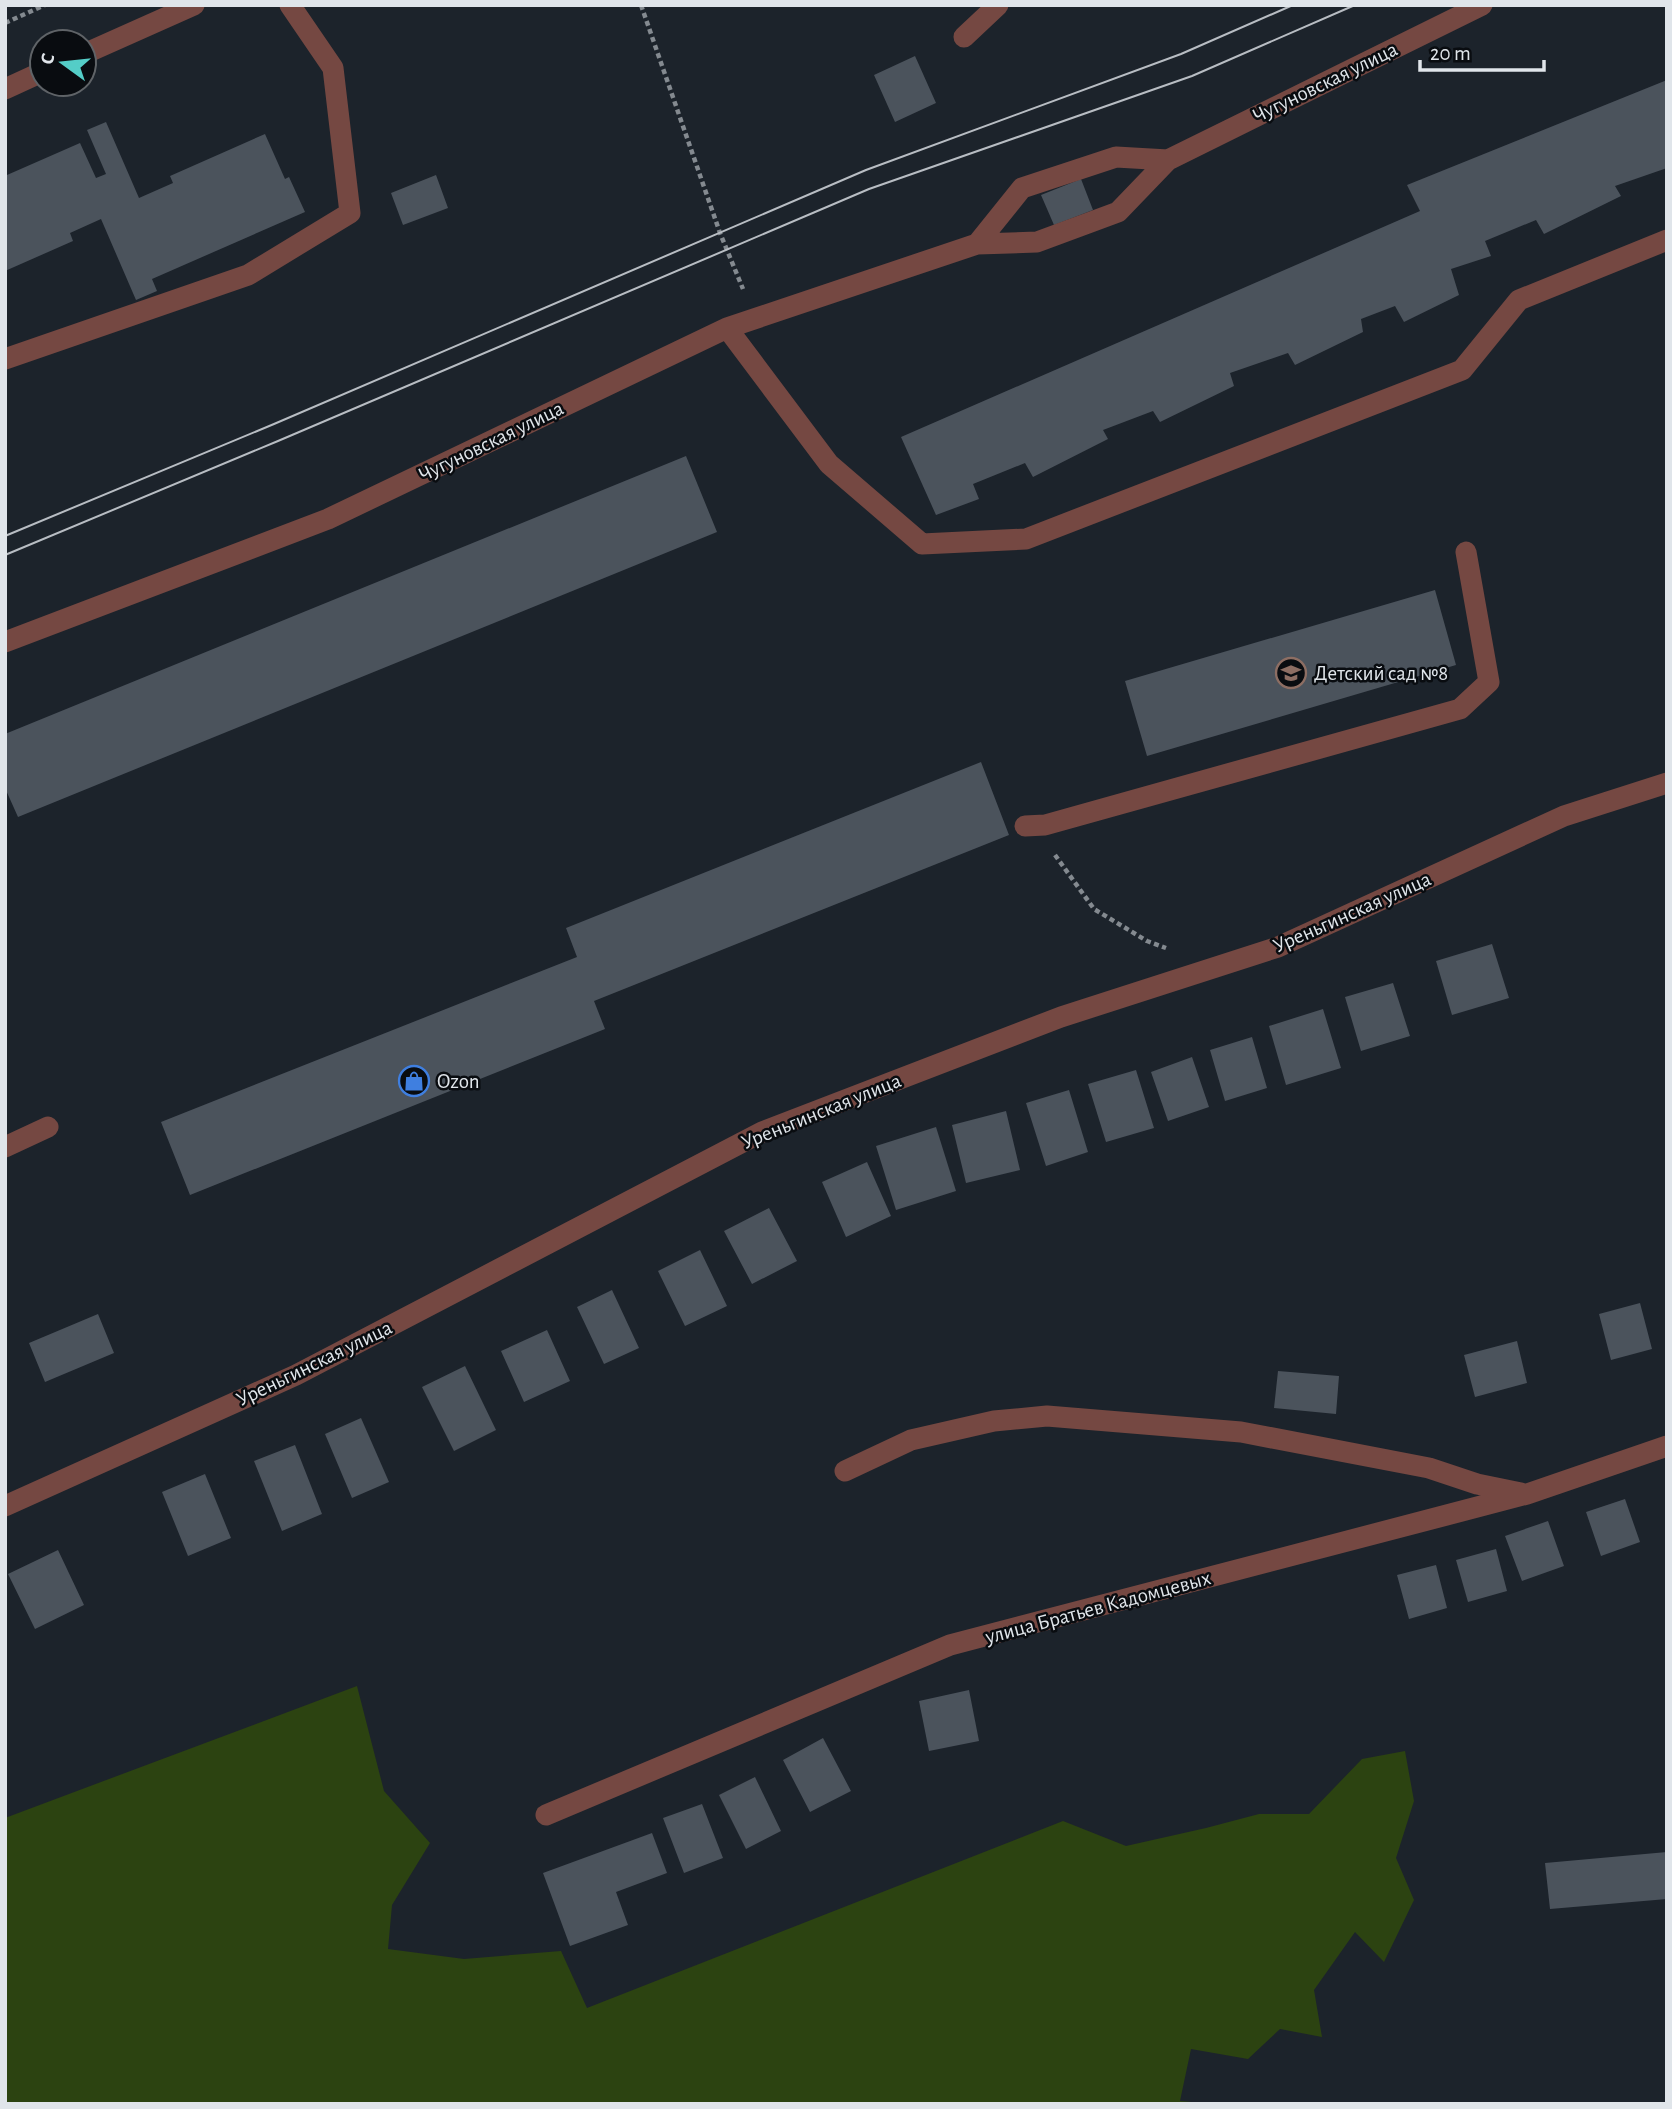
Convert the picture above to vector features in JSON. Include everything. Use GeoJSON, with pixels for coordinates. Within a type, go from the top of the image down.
{"type":"FeatureCollection","features":[{"type":"Feature","properties":{"kind":"street"},"geometry":{"type":"LineString","coordinates":[[98,48],[194,5]]}},
{"type":"Feature","properties":{"kind":"street"},"geometry":{"type":"LineString","coordinates":[[5,359],[248,275],[349,213],[333,68],[290,5]]}},
{"type":"Feature","properties":{"kind":"street"},"geometry":{"type":"LineString","coordinates":[[964,37],[998,5]]}},
{"type":"Feature","properties":{"kind":"street","name":"Чугуновская улица"},"geometry":{"type":"LineString","coordinates":[[5,642],[328,519],[727,328],[977,244],[1037,243],[1118,212],[1168,160],[1482,5]]}},
{"type":"Feature","properties":{"kind":"street"},"geometry":{"type":"LineString","coordinates":[[5,89],[28,78]]}},
{"type":"Feature","properties":{"kind":"street","name":"Чугуновская улица"},"geometry":{"type":"LineString","coordinates":[[977,244],[1022,188],[1116,157],[1168,160]]}},
{"type":"Feature","properties":{"kind":"street"},"geometry":{"type":"LineString","coordinates":[[727,328],[829,464],[922,544],[1026,539],[1462,370],[1519,300],[1667,240]]}},
{"type":"Feature","properties":{"kind":"street"},"geometry":{"type":"LineString","coordinates":[[1035,826],[1460,709],[1489,682],[1466,552]]}},
{"type":"Feature","properties":{"kind":"street","name":"Уреньгинская улица"},"geometry":{"type":"LineString","coordinates":[[5,1506],[296,1375],[762,1132],[1061,1017],[1278,947],[1564,816],[1667,783]]}},
{"type":"Feature","properties":{"kind":"street"},"geometry":{"type":"LineString","coordinates":[[5,1147],[48,1127]]}},
{"type":"Feature","properties":{"kind":"street"},"geometry":{"type":"LineString","coordinates":[[845,1471],[911,1440],[994,1421],[1047,1416],[1241,1432],[1429,1468],[1477,1485],[1527,1494]]}},
{"type":"Feature","properties":{"kind":"street","name":"улица Братьев Кадомцевых"},"geometry":{"type":"LineString","coordinates":[[546,1815],[950,1645],[1527,1494],[1667,1447]]}},
{"type":"Feature","properties":{"kind":"path"},"geometry":{"type":"LineString","coordinates":[[5,23],[45,5]]}},
{"type":"Feature","properties":{"kind":"path"},"geometry":{"type":"LineString","coordinates":[[641,5],[720,233],[754,319]]}},
{"type":"Feature","properties":{"kind":"path"},"geometry":{"type":"LineString","coordinates":[[1035,826],[1094,909],[1147,941],[1173,950]]}},
{"type":"Feature","properties":{"kind":"green space"},"geometry":{"type":"Polygon","coordinates":[[[357,1686],[384,1791],[430,1843],[392,1905],[388,1949],[464,1959],[561,1951],[587,2008],[1063,1821],[1126,1846],[1259,1814],[1309,1814],[1362,1759],[1405,1751],[1414,1801],[1396,1858],[1414,1900],[1384,1962],[1355,1932],[1314,1990],[1322,2037],[1280,2029],[1248,2059],[1191,2049],[1180,2101],[1215,2104],[5,2104],[5,1818],[357,1686]]]}},
{"type":"Feature","properties":{"kind":"building"},"geometry":{"type":"Polygon","coordinates":[[[915,56],[936,103],[895,122],[874,75],[915,56]]]}},
{"type":"Feature","properties":{"kind":"building"},"geometry":{"type":"Polygon","coordinates":[[[1667,80],[1667,168],[1615,186],[1621,196],[1544,234],[1536,220],[1485,241],[1491,256],[1451,269],[1459,295],[1404,322],[1395,306],[1361,319],[1363,332],[1295,365],[1288,353],[1230,373],[1234,386],[1160,422],[1153,411],[1103,430],[1108,439],[1033,477],[1025,463],[973,484],[979,499],[936,515],[901,437],[1420,211],[1407,185],[1667,80]]]}},
{"type":"Feature","properties":{"kind":"building"},"geometry":{"type":"Polygon","coordinates":[[[106,122],[139,198],[173,183],[170,176],[265,134],[285,179],[289,177],[305,212],[152,279],[157,291],[136,300],[101,219],[70,233],[73,241],[5,271],[5,171],[7,175],[80,143],[96,178],[106,174],[87,130],[106,122]]]}},
{"type":"Feature","properties":{"kind":"building"},"geometry":{"type":"Polygon","coordinates":[[[436,175],[448,208],[403,225],[391,193],[436,175]]]}},
{"type":"Feature","properties":{"kind":"building"},"geometry":{"type":"Polygon","coordinates":[[[1081,179],[1093,210],[1054,225],[1041,195],[1081,179]]]}},
{"type":"Feature","properties":{"kind":"building"},"geometry":{"type":"Polygon","coordinates":[[[686,456],[717,532],[18,817],[5,788],[5,734],[686,456]]]}},
{"type":"Feature","properties":{"kind":"building","name":"Детский сад №8"},"geometry":{"type":"Polygon","coordinates":[[[1435,590],[1456,665],[1147,756],[1125,681],[1435,590]]]}},
{"type":"Feature","properties":{"kind":"building"},"geometry":{"type":"Polygon","coordinates":[[[981,762],[1009,835],[594,1001],[605,1029],[190,1195],[161,1122],[577,957],[566,928],[981,762]]]}},
{"type":"Feature","properties":{"kind":"building"},"geometry":{"type":"Polygon","coordinates":[[[1492,944],[1509,998],[1452,1015],[1436,961],[1492,944]]]}},
{"type":"Feature","properties":{"kind":"building"},"geometry":{"type":"Polygon","coordinates":[[[1393,983],[1410,1036],[1361,1051],[1345,997],[1393,983]]]}},
{"type":"Feature","properties":{"kind":"building"},"geometry":{"type":"Polygon","coordinates":[[[1323,1009],[1341,1068],[1286,1085],[1269,1026],[1323,1009]]]}},
{"type":"Feature","properties":{"kind":"building"},"geometry":{"type":"Polygon","coordinates":[[[1252,1037],[1267,1088],[1225,1101],[1210,1050],[1252,1037]]]}},
{"type":"Feature","properties":{"kind":"building"},"geometry":{"type":"Polygon","coordinates":[[[1192,1057],[1209,1107],[1168,1121],[1151,1072],[1192,1057]]]}},
{"type":"Feature","properties":{"kind":"building"},"geometry":{"type":"Polygon","coordinates":[[[1136,1070],[1154,1128],[1106,1142],[1088,1084],[1136,1070]]]}},
{"type":"Feature","properties":{"kind":"building"},"geometry":{"type":"Polygon","coordinates":[[[1069,1090],[1088,1152],[1046,1166],[1026,1103],[1069,1090]]]}},
{"type":"Feature","properties":{"kind":"building"},"geometry":{"type":"Polygon","coordinates":[[[1006,1111],[1020,1170],[966,1183],[952,1125],[1006,1111]]]}},
{"type":"Feature","properties":{"kind":"building"},"geometry":{"type":"Polygon","coordinates":[[[936,1127],[956,1191],[896,1210],[876,1146],[936,1127]]]}},
{"type":"Feature","properties":{"kind":"building"},"geometry":{"type":"Polygon","coordinates":[[[867,1162],[891,1216],[846,1237],[822,1182],[867,1162]]]}},
{"type":"Feature","properties":{"kind":"building"},"geometry":{"type":"Polygon","coordinates":[[[769,1208],[797,1261],[752,1284],[724,1231],[769,1208]]]}},
{"type":"Feature","properties":{"kind":"building"},"geometry":{"type":"Polygon","coordinates":[[[700,1250],[727,1306],[685,1326],[658,1271],[700,1250]]]}},
{"type":"Feature","properties":{"kind":"building"},"geometry":{"type":"Polygon","coordinates":[[[612,1290],[639,1348],[604,1364],[577,1307],[612,1290]]]}},
{"type":"Feature","properties":{"kind":"building"},"geometry":{"type":"Polygon","coordinates":[[[1640,1303],[1652,1349],[1611,1360],[1599,1314],[1640,1303]]]}},
{"type":"Feature","properties":{"kind":"building"},"geometry":{"type":"Polygon","coordinates":[[[98,1314],[114,1353],[45,1382],[29,1343],[98,1314]]]}},
{"type":"Feature","properties":{"kind":"building"},"geometry":{"type":"Polygon","coordinates":[[[547,1330],[570,1381],[524,1402],[501,1351],[547,1330]]]}},
{"type":"Feature","properties":{"kind":"building"},"geometry":{"type":"Polygon","coordinates":[[[1517,1341],[1527,1383],[1475,1397],[1464,1355],[1517,1341]]]}},
{"type":"Feature","properties":{"kind":"building"},"geometry":{"type":"Polygon","coordinates":[[[465,1366],[496,1430],[454,1451],[422,1387],[465,1366]]]}},
{"type":"Feature","properties":{"kind":"building"},"geometry":{"type":"Polygon","coordinates":[[[1278,1371],[1339,1376],[1336,1414],[1274,1408],[1278,1371]]]}},
{"type":"Feature","properties":{"kind":"building"},"geometry":{"type":"Polygon","coordinates":[[[361,1418],[389,1482],[352,1498],[325,1434],[361,1418]]]}},
{"type":"Feature","properties":{"kind":"building"},"geometry":{"type":"Polygon","coordinates":[[[295,1445],[322,1514],[282,1531],[254,1461],[295,1445]]]}},
{"type":"Feature","properties":{"kind":"building"},"geometry":{"type":"Polygon","coordinates":[[[205,1474],[231,1538],[188,1556],[162,1492],[205,1474]]]}},
{"type":"Feature","properties":{"kind":"building"},"geometry":{"type":"Polygon","coordinates":[[[1625,1499],[1640,1542],[1601,1556],[1586,1512],[1625,1499]]]}},
{"type":"Feature","properties":{"kind":"building"},"geometry":{"type":"Polygon","coordinates":[[[1548,1521],[1564,1566],[1522,1581],[1505,1536],[1548,1521]]]}},
{"type":"Feature","properties":{"kind":"building"},"geometry":{"type":"Polygon","coordinates":[[[1496,1549],[1507,1591],[1468,1602],[1456,1560],[1496,1549]]]}},
{"type":"Feature","properties":{"kind":"building"},"geometry":{"type":"Polygon","coordinates":[[[58,1550],[84,1605],[35,1629],[8,1574],[58,1550]]]}},
{"type":"Feature","properties":{"kind":"building"},"geometry":{"type":"Polygon","coordinates":[[[1436,1565],[1447,1608],[1409,1619],[1397,1575],[1436,1565]]]}},
{"type":"Feature","properties":{"kind":"building"},"geometry":{"type":"Polygon","coordinates":[[[969,1690],[979,1741],[929,1751],[919,1701],[969,1690]]]}},
{"type":"Feature","properties":{"kind":"building"},"geometry":{"type":"Polygon","coordinates":[[[823,1738],[851,1791],[810,1812],[783,1760],[823,1738]]]}},
{"type":"Feature","properties":{"kind":"building"},"geometry":{"type":"Polygon","coordinates":[[[755,1777],[781,1831],[746,1849],[719,1795],[755,1777]]]}},
{"type":"Feature","properties":{"kind":"building"},"geometry":{"type":"Polygon","coordinates":[[[702,1804],[723,1858],[684,1873],[663,1818],[702,1804]]]}},
{"type":"Feature","properties":{"kind":"building"},"geometry":{"type":"Polygon","coordinates":[[[652,1833],[667,1873],[616,1892],[628,1925],[570,1946],[543,1873],[652,1833]]]}},
{"type":"Feature","properties":{"kind":"building"},"geometry":{"type":"Polygon","coordinates":[[[1667,1852],[1667,1899],[1550,1909],[1545,1863],[1667,1852]]]}},
{"type":"Feature","properties":{"kind":"tram line"},"geometry":{"type":"LineString","coordinates":[[5,536],[274,424],[866,170],[1181,54],[1293,5]]}},
{"type":"Feature","properties":{"kind":"tram line"},"geometry":{"type":"LineString","coordinates":[[5,555],[869,189],[1192,76],[1355,5]]}},
{"type":"Feature","properties":{"kind":"place","name":"Детский сад №8"},"geometry":{"type":"Point","coordinates":[1291,673]}},
{"type":"Feature","properties":{"kind":"place","name":"Ozon"},"geometry":{"type":"Point","coordinates":[414,1081]}}]}
